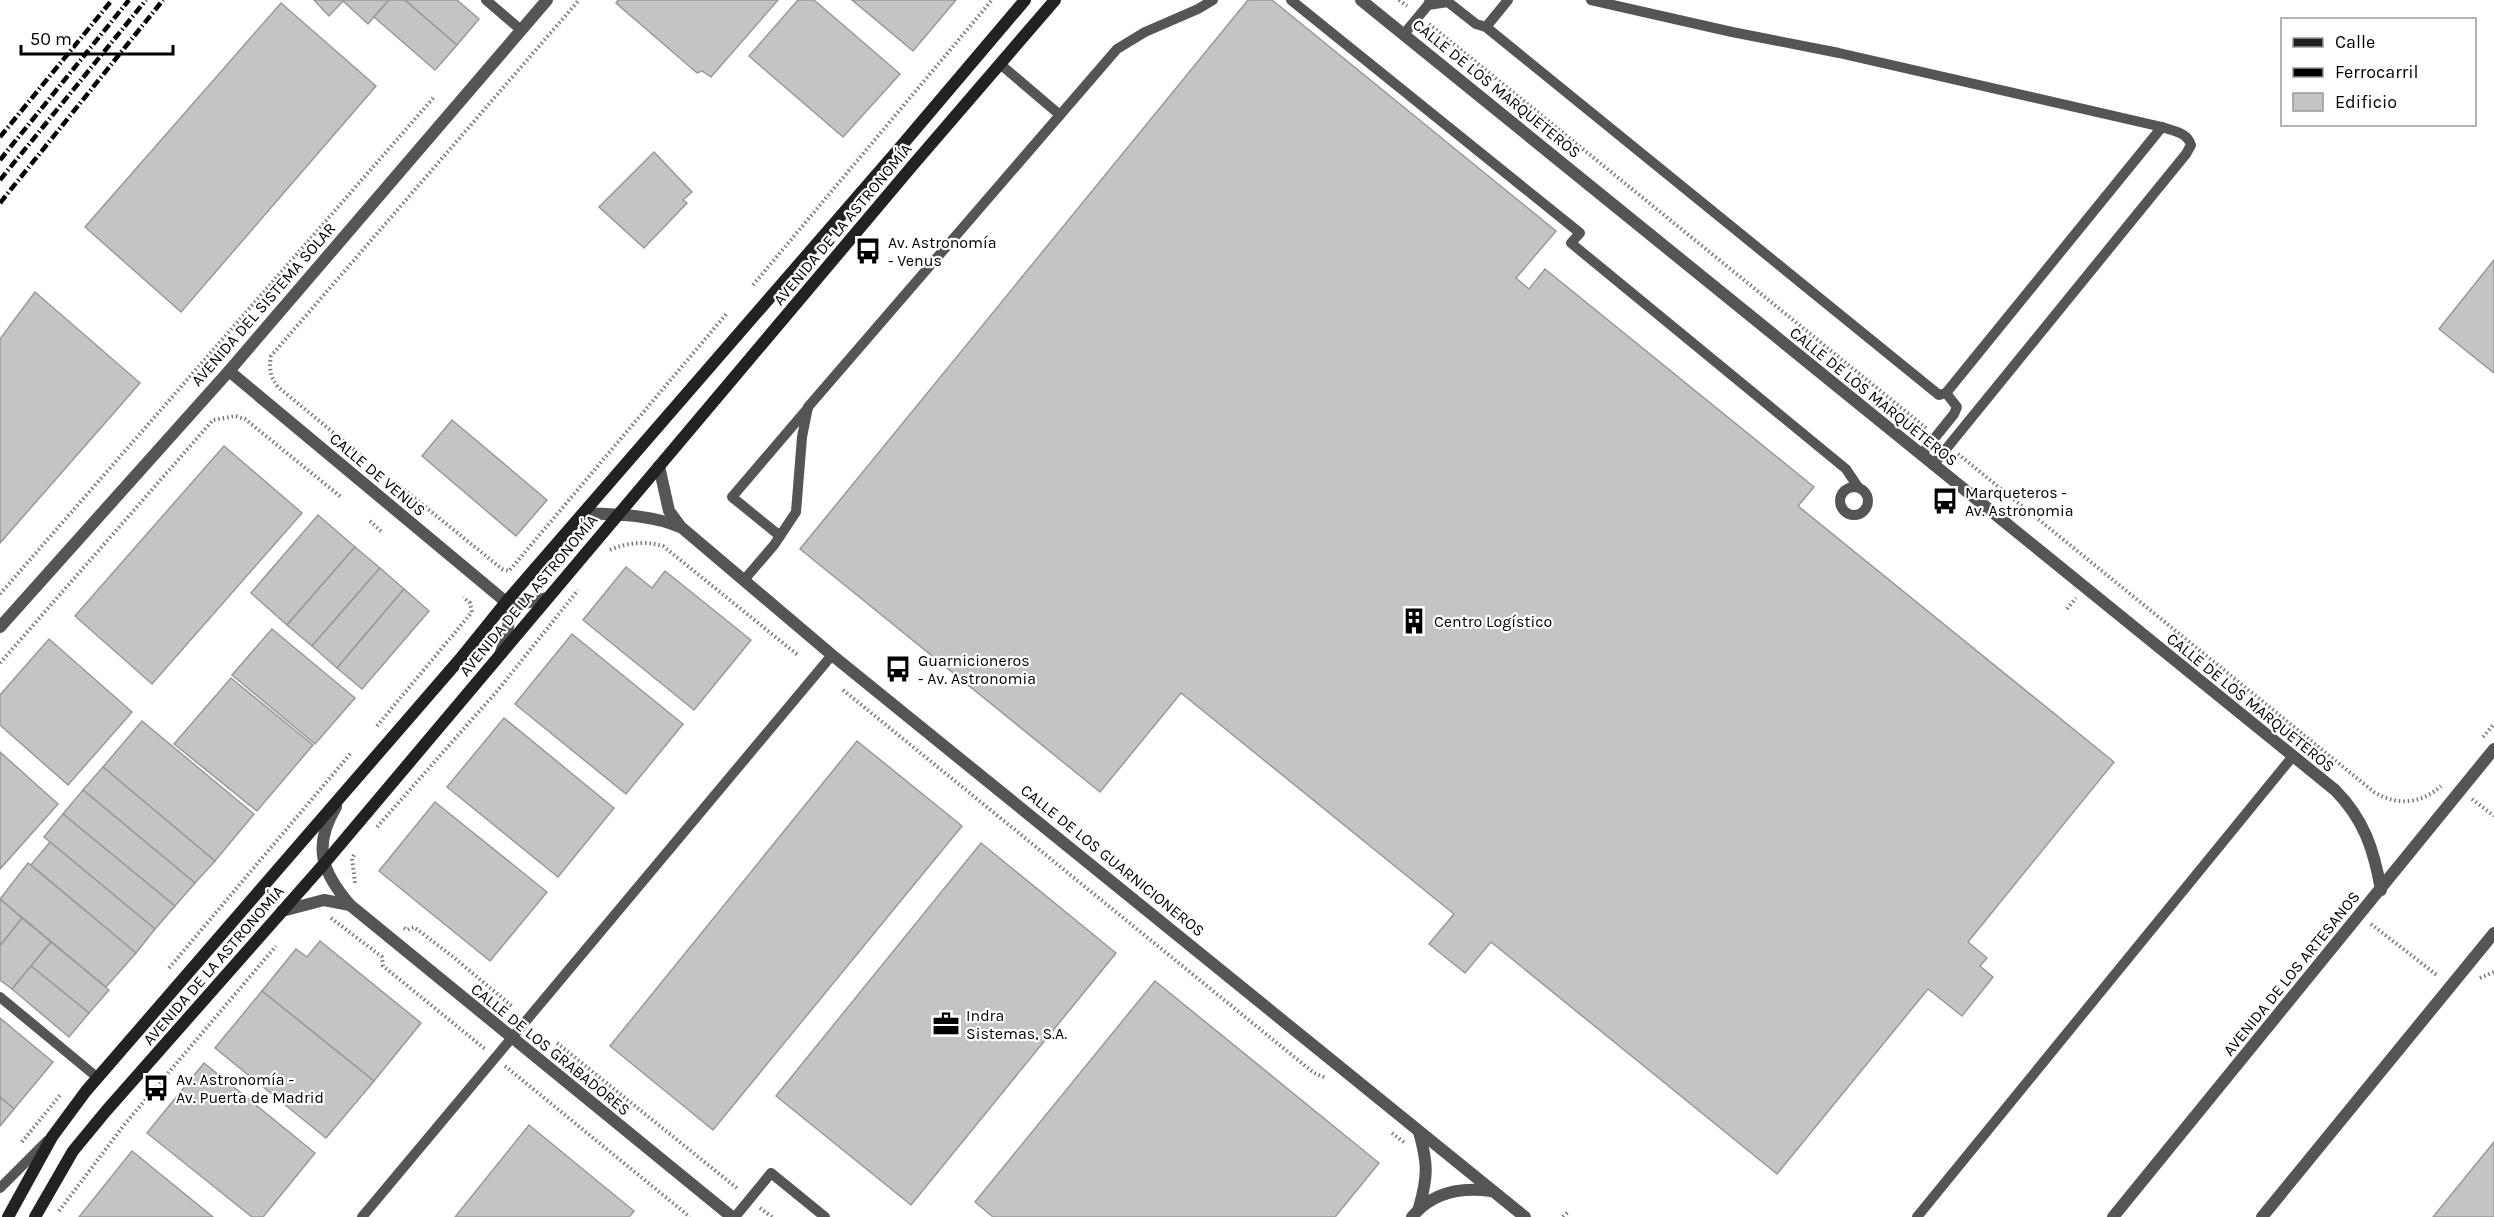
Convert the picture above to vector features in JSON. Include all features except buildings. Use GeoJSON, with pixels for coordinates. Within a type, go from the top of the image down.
{"type":"FeatureCollection","features":[{"type":"Feature","properties":{"kind":"street","name":"AVENIDA DEL SISTEMA SOLAR"},"geometry":{"type":"LineString","coordinates":[[0,627],[229,370],[547,0]]}},
{"type":"Feature","properties":{"kind":"street","name":"AVENIDA DE LA ASTRONOMÍA"},"geometry":{"type":"LineString","coordinates":[[8,1217],[52,1137],[98,1078],[1025,0]]}},
{"type":"Feature","properties":{"kind":"street","name":"AVENIDA DE LA ASTRONOMÍA"},"geometry":{"type":"LineString","coordinates":[[35,1217],[73,1151],[323,865],[1055,0]]}},
{"type":"Feature","properties":{"kind":"street","name":"CALLE DE LOS MARQUETEROS"},"geometry":{"type":"LineString","coordinates":[[1361,0],[2342,797],[2361,824],[2372,846],[2381,890]]}},
{"type":"Feature","properties":{"kind":"street","name":"CALLE DE VENUS"},"geometry":{"type":"LineString","coordinates":[[229,370],[506,602]]}},
{"type":"Feature","properties":{"kind":"street","name":"CALLE DE LOS GUARNICIONEROS"},"geometry":{"type":"LineString","coordinates":[[659,466],[669,511],[681,527],[832,655],[1525,1217]]}},
{"type":"Feature","properties":{"kind":"street","name":"CALLE DE LOS GUARNICIONEROS"},"geometry":{"type":"LineString","coordinates":[[584,513],[661,519],[681,527]]}},
{"type":"Feature","properties":{"kind":"street"},"geometry":{"type":"LineString","coordinates":[[501,654],[508,627],[509,611],[506,602],[521,604],[547,598]]}},
{"type":"Feature","properties":{"kind":"street","name":"AVENIDA DE LOS ARTESANOS"},"geometry":{"type":"LineString","coordinates":[[2113,1217],[2494,749]]}},
{"type":"Feature","properties":{"kind":"street"},"geometry":{"type":"LineString","coordinates":[[323,865],[323,840],[329,818],[346,790]]}},
{"type":"Feature","properties":{"kind":"street","name":"CALLE DE LOS GRABADORES"},"geometry":{"type":"LineString","coordinates":[[323,865],[350,905],[734,1217]]}},
{"type":"Feature","properties":{"kind":"street"},"geometry":{"type":"LineString","coordinates":[[282,911],[324,900],[350,905]]}},
{"type":"Feature","properties":{"kind":"street"},"geometry":{"type":"LineString","coordinates":[[2262,1217],[2494,933]]}},
{"type":"Feature","properties":{"kind":"street"},"geometry":{"type":"LineString","coordinates":[[1415,1213],[1427,1180],[1425,1152],[1419,1132]]}},
{"type":"Feature","properties":{"kind":"street"},"geometry":{"type":"LineString","coordinates":[[1415,1213],[1444,1193],[1469,1188],[1492,1191]]}},
{"type":"Feature","properties":{"kind":"lane"},"geometry":{"type":"LineString","coordinates":[[486,0],[521,30]]}},
{"type":"Feature","properties":{"kind":"lane"},"geometry":{"type":"LineString","coordinates":[[780,536],[732,497],[1117,49],[1145,32],[1214,0]]}},
{"type":"Feature","properties":{"kind":"lane"},"geometry":{"type":"LineString","coordinates":[[1291,0],[1580,233],[1571,243],[1838,462],[1846,469],[1858,487]]}},
{"type":"Feature","properties":{"kind":"lane"},"geometry":{"type":"LineString","coordinates":[[1486,27],[1508,0]]}},
{"type":"Feature","properties":{"kind":"lane"},"geometry":{"type":"LineString","coordinates":[[1591,0],[1839,53],[2162,128],[2183,134],[2189,140],[2191,145],[2186,154],[1933,465]]}},
{"type":"Feature","properties":{"kind":"lane"},"geometry":{"type":"LineString","coordinates":[[1404,34],[1429,2],[1448,2],[1476,24],[1486,27],[1939,395],[1946,393],[2162,128]]}},
{"type":"Feature","properties":{"kind":"lane"},"geometry":{"type":"LineString","coordinates":[[1000,64],[1060,115]]}},
{"type":"Feature","properties":{"kind":"lane"},"geometry":{"type":"LineString","coordinates":[[1921,455],[1954,414],[1956,407],[1946,393]]}},
{"type":"Feature","properties":{"kind":"lane"},"geometry":{"type":"LineString","coordinates":[[744,580],[780,536],[796,512],[802,437],[808,408]]}},
{"type":"Feature","properties":{"kind":"lane"},"geometry":{"type":"LineString","coordinates":[[362,1217],[832,655]]}},
{"type":"Feature","properties":{"kind":"lane"},"geometry":{"type":"LineString","coordinates":[[1917,1217],[2293,756]]}},
{"type":"Feature","properties":{"kind":"lane"},"geometry":{"type":"LineString","coordinates":[[0,998],[98,1078]]}},
{"type":"Feature","properties":{"kind":"lane"},"geometry":{"type":"LineString","coordinates":[[0,1188],[52,1137]]}},
{"type":"Feature","properties":{"kind":"lane"},"geometry":{"type":"LineString","coordinates":[[734,1217],[771,1173],[825,1217]]}},
{"type":"Feature","properties":{"kind":"path"},"geometry":{"type":"LineString","coordinates":[[368,460],[278,387],[271,378],[269,369],[271,356],[579,0]]}},
{"type":"Feature","properties":{"kind":"path"},"geometry":{"type":"LineString","coordinates":[[753,285],[992,0]]}},
{"type":"Feature","properties":{"kind":"path"},"geometry":{"type":"LineString","coordinates":[[0,594],[435,96]]}},
{"type":"Feature","properties":{"kind":"path"},"geometry":{"type":"LineString","coordinates":[[397,484],[502,569],[509,571],[728,312]]}},
{"type":"Feature","properties":{"kind":"path"},"geometry":{"type":"LineString","coordinates":[[0,663],[213,420],[235,416],[245,419],[341,497]]}},
{"type":"Feature","properties":{"kind":"path"},"geometry":{"type":"LineString","coordinates":[[370,521],[383,533]]}},
{"type":"Feature","properties":{"kind":"path"},"geometry":{"type":"LineString","coordinates":[[609,550],[633,543],[649,542],[663,546],[799,656]]}},
{"type":"Feature","properties":{"kind":"path"},"geometry":{"type":"LineString","coordinates":[[372,831],[381,825],[498,690],[577,591],[581,581]]}},
{"type":"Feature","properties":{"kind":"path"},"geometry":{"type":"LineString","coordinates":[[377,726],[472,612],[470,603],[463,597]]}},
{"type":"Feature","properties":{"kind":"path"},"geometry":{"type":"LineString","coordinates":[[843,690],[1314,1073],[1327,1078],[1335,1085]]}},
{"type":"Feature","properties":{"kind":"path"},"geometry":{"type":"LineString","coordinates":[[165,972],[351,753]]}},
{"type":"Feature","properties":{"kind":"path"},"geometry":{"type":"LineString","coordinates":[[355,886],[352,859],[356,852]]}},
{"type":"Feature","properties":{"kind":"path"},"geometry":{"type":"LineString","coordinates":[[2360,915],[2450,986]]}},
{"type":"Feature","properties":{"kind":"path"},"geometry":{"type":"LineString","coordinates":[[329,917],[359,937],[382,957],[383,966],[690,1217]]}},
{"type":"Feature","properties":{"kind":"path"},"geometry":{"type":"LineString","coordinates":[[399,924],[407,930],[414,927],[513,1007]]}},
{"type":"Feature","properties":{"kind":"path"},"geometry":{"type":"LineString","coordinates":[[55,1217],[124,1125],[278,944]]}},
{"type":"Feature","properties":{"kind":"path"},"geometry":{"type":"LineString","coordinates":[[557,1042],[772,1217]]}},
{"type":"Feature","properties":{"kind":"path"},"geometry":{"type":"LineString","coordinates":[[20,1144],[66,1088]]}},
{"type":"Feature","properties":{"kind":"path"},"geometry":{"type":"LineString","coordinates":[[1389,1130],[1406,1144],[1409,1150]]}},
{"type":"Feature","properties":{"kind":"path"},"geometry":{"type":"LineString","coordinates":[[1563,1217],[1568,1212]]}},
{"type":"Feature","properties":{"kind":"railway"},"geometry":{"type":"LineString","coordinates":[[0,137],[112,0]]}},
{"type":"Feature","properties":{"kind":"railway"},"geometry":{"type":"LineString","coordinates":[[0,160],[129,0]]}},
{"type":"Feature","properties":{"kind":"railway"},"geometry":{"type":"LineString","coordinates":[[0,180],[146,0]]}},
{"type":"Feature","properties":{"kind":"railway"},"geometry":{"type":"LineString","coordinates":[[0,203],[163,0]]}},
{"type":"Feature","properties":{"kind":"place","name":"Av. Astronomía - Venus"},"geometry":{"type":"Point","coordinates":[868,251]}},
{"type":"Feature","properties":{"kind":"place","name":"Marqueteros - Av. Astronomia"},"geometry":{"type":"Point","coordinates":[1945,501]}},
{"type":"Feature","properties":{"kind":"place","name":"Centro Logístico"},"geometry":{"type":"Point","coordinates":[1414,621]}},
{"type":"Feature","properties":{"kind":"place","name":"Guarnicioneros - Av. Astronomia"},"geometry":{"type":"Point","coordinates":[898,669]}},
{"type":"Feature","properties":{"kind":"place","name":"Indra Sistemas, S.A."},"geometry":{"type":"Point","coordinates":[946,1024]}},
{"type":"Feature","properties":{"kind":"place","name":"Av. Astronomía - Av. Puerta de Madrid"},"geometry":{"type":"Point","coordinates":[156,1088]}}]}
